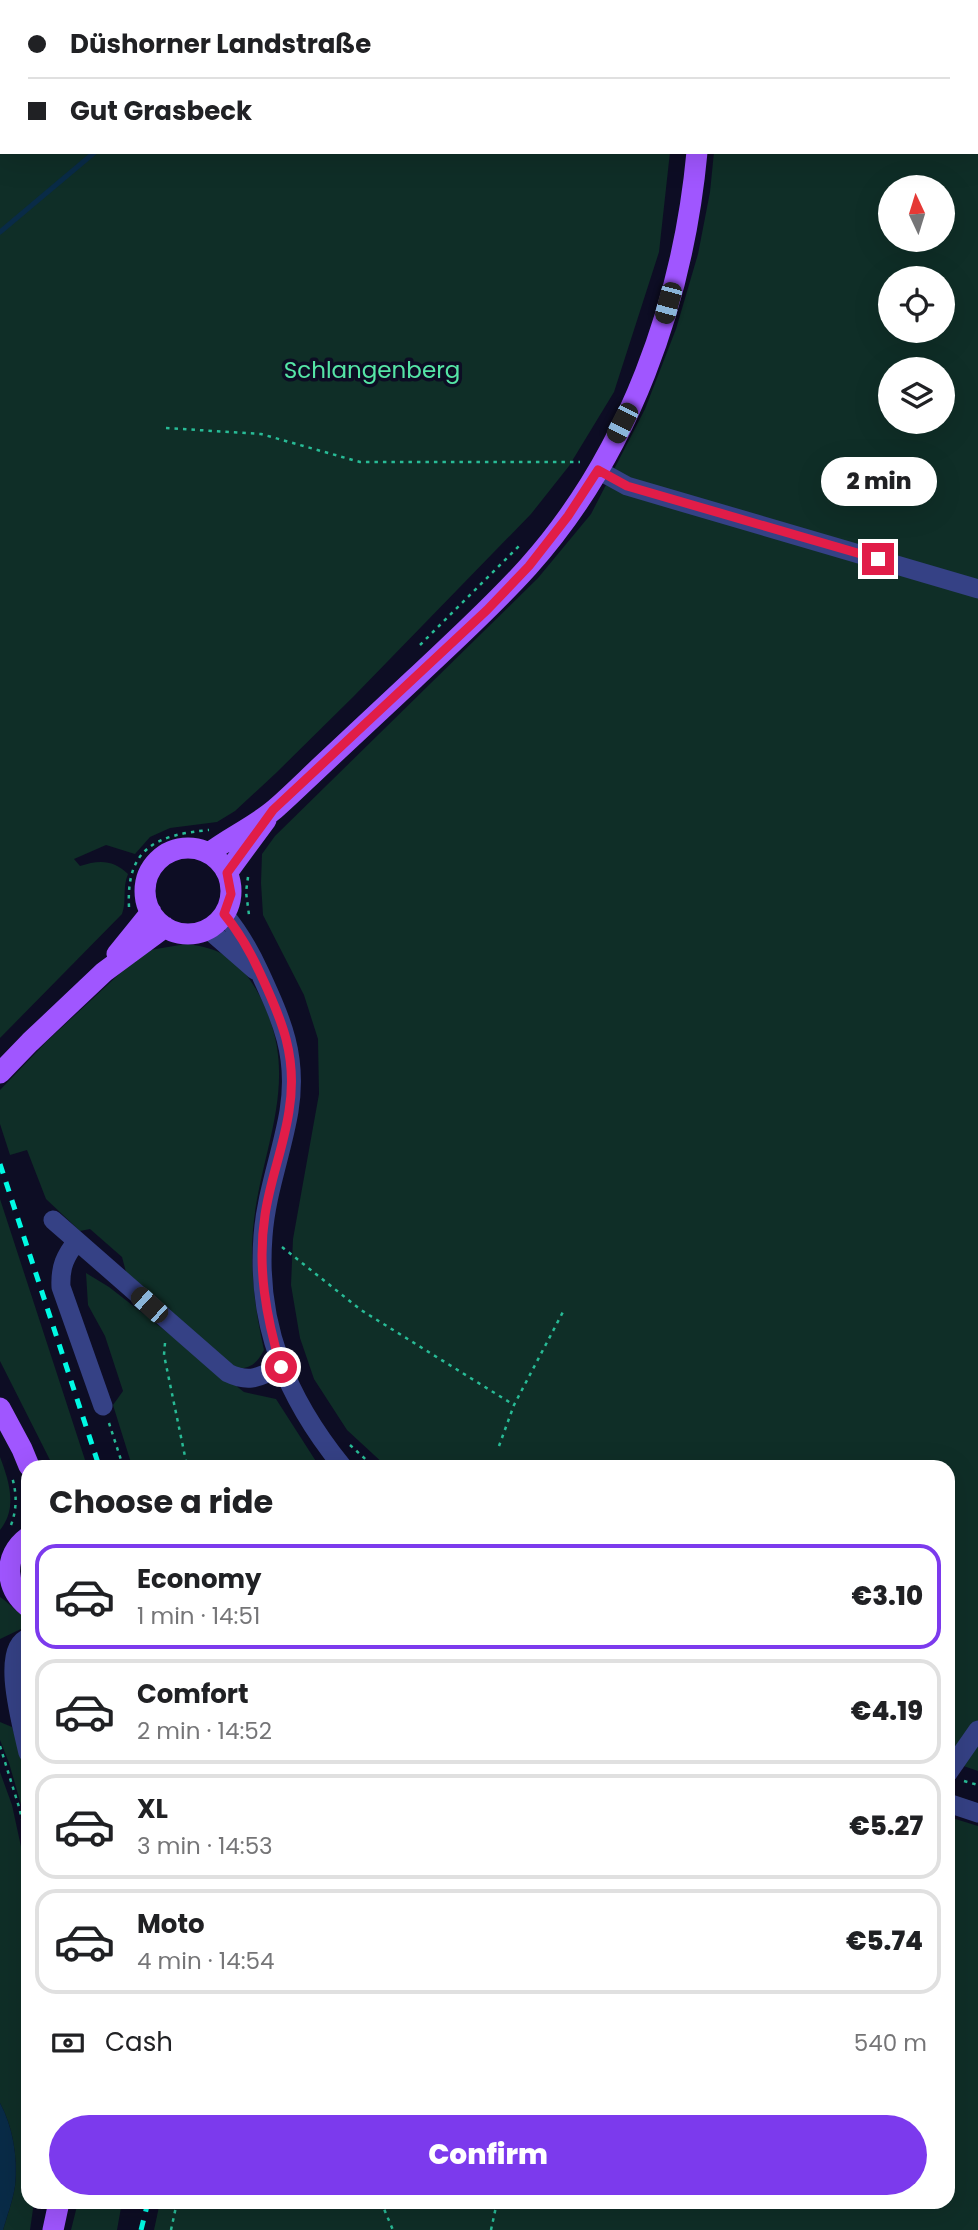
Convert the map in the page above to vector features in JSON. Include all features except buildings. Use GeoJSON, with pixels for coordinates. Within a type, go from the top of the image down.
{"type":"FeatureCollection","features":[{"type":"Feature","properties":{"kind":"main road"},"geometry":{"type":"LineString","coordinates":[[209,853],[273,810],[487,610],[529,566],[568,516],[591,466],[635,400],[662,327],[682,254],[697,154]]}},
{"type":"Feature","properties":{"kind":"main road"},"geometry":{"type":"LineString","coordinates":[[227,873],[273,810]]}},
{"type":"Feature","properties":{"kind":"main road"},"geometry":{"type":"LineString","coordinates":[[182,848],[209,853],[227,873],[231,894],[216,922],[191,933],[173,931],[158,919],[147,904],[145,886],[149,873],[164,855],[182,848]]}},
{"type":"Feature","properties":{"kind":"main road"},"geometry":{"type":"LineString","coordinates":[[0,1073],[158,919]]}},
{"type":"Feature","properties":{"kind":"main road"},"geometry":{"type":"LineString","coordinates":[[0,1408],[22,1449],[19,1467]]}},
{"type":"Feature","properties":{"kind":"main road"},"geometry":{"type":"LineString","coordinates":[[12,1545],[6,1585],[21,1601]]}},
{"type":"Feature","properties":{"kind":"main road"},"geometry":{"type":"LineString","coordinates":[[52,2230],[58,2209]]}},
{"type":"Feature","properties":{"kind":"street"},"geometry":{"type":"LineString","coordinates":[[591,466],[627,486],[978,589]]}},
{"type":"Feature","properties":{"kind":"street"},"geometry":{"type":"LineString","coordinates":[[216,922],[245,942],[275,1004],[285,1035],[292,1080],[289,1113],[265,1214],[262,1275],[265,1303],[281,1367],[303,1412],[337,1460]]}},
{"type":"Feature","properties":{"kind":"street"},"geometry":{"type":"LineString","coordinates":[[53,1220],[228,1373],[239,1378],[254,1379],[281,1367]]}},
{"type":"Feature","properties":{"kind":"street"},"geometry":{"type":"LineString","coordinates":[[77,1241],[65,1257],[60,1272],[61,1287],[103,1406]]}},
{"type":"Feature","properties":{"kind":"street"},"geometry":{"type":"LineString","coordinates":[[21,1639],[17,1640],[3,1656],[1,1675],[21,1733]]}},
{"type":"Feature","properties":{"kind":"street"},"geometry":{"type":"LineString","coordinates":[[955,1763],[978,1730]]}},
{"type":"Feature","properties":{"kind":"street"},"geometry":{"type":"LineString","coordinates":[[955,1805],[978,1812]]}},
{"type":"Feature","properties":{"kind":"path"},"geometry":{"type":"LineString","coordinates":[[166,428],[261,434],[360,462],[591,466]]}},
{"type":"Feature","properties":{"kind":"path"},"geometry":{"type":"LineString","coordinates":[[414,651],[520,545]]}},
{"type":"Feature","properties":{"kind":"path"},"geometry":{"type":"LineString","coordinates":[[127,915],[129,880],[134,866],[151,845],[180,833],[218,829]]}},
{"type":"Feature","properties":{"kind":"path"},"geometry":{"type":"LineString","coordinates":[[263,1238],[280,1246],[361,1310],[514,1405]]}},
{"type":"Feature","properties":{"kind":"path"},"geometry":{"type":"LineString","coordinates":[[499,1446],[514,1405],[564,1310]]}},
{"type":"Feature","properties":{"kind":"path"},"geometry":{"type":"LineString","coordinates":[[168,1321],[164,1355],[186,1460]]}},
{"type":"Feature","properties":{"kind":"path"},"geometry":{"type":"LineString","coordinates":[[103,1406],[121,1460]]}},
{"type":"Feature","properties":{"kind":"path"},"geometry":{"type":"LineString","coordinates":[[12,1545],[17,1508],[15,1487],[19,1467]]}},
{"type":"Feature","properties":{"kind":"path"},"geometry":{"type":"LineString","coordinates":[[0,1746],[21,1815]]}},
{"type":"Feature","properties":{"kind":"path"},"geometry":{"type":"LineString","coordinates":[[172,2230],[176,2209]]}},
{"type":"Feature","properties":{"kind":"path"},"geometry":{"type":"LineString","coordinates":[[384,2209],[393,2230]]}},
{"type":"Feature","properties":{"kind":"path"},"geometry":{"type":"LineString","coordinates":[[491,2230],[496,2209]]}},
{"type":"Feature","properties":{"kind":"green space","name":"Schlangenberg"},"geometry":{"type":"Polygon","coordinates":[[[0,154],[670,154],[659,252],[614,392],[569,466],[531,514],[353,697],[235,811],[217,822],[170,828],[150,837],[135,854],[106,845],[74,859],[80,866],[99,862],[111,863],[128,874],[122,914],[0,1038],[0,154]]]}},
{"type":"Feature","properties":{"kind":"green space"},"geometry":{"type":"Polygon","coordinates":[[[714,154],[978,154],[978,1771],[955,1763],[955,1460],[380,1460],[347,1430],[314,1379],[300,1338],[291,1285],[293,1239],[319,1094],[318,1039],[304,995],[263,915],[262,854],[275,836],[538,578],[591,514],[645,409],[676,329],[698,254],[710,192],[714,154]]]}},
{"type":"Feature","properties":{"kind":"green space"},"geometry":{"type":"Polygon","coordinates":[[[186,944],[219,952],[243,971],[257,991],[271,1022],[278,1052],[276,1110],[257,1198],[252,1244],[254,1290],[264,1350],[254,1364],[237,1369],[126,1272],[122,1257],[90,1229],[80,1231],[46,1199],[27,1150],[10,1155],[0,1124],[0,1090],[46,1042],[144,951],[186,944]]]}},
{"type":"Feature","properties":{"kind":"green space"},"geometry":{"type":"Polygon","coordinates":[[[0,1199],[85,1460],[50,1460],[0,1361],[0,1199]]]}},
{"type":"Feature","properties":{"kind":"green space"},"geometry":{"type":"Polygon","coordinates":[[[86,1273],[109,1287],[244,1392],[276,1399],[315,1460],[130,1460],[113,1405],[123,1391],[105,1336],[88,1305],[86,1273]]]}},
{"type":"Feature","properties":{"kind":"green space"},"geometry":{"type":"Polygon","coordinates":[[[0,1457],[9,1485],[10,1504],[6,1522],[0,1530],[0,1457]]]}},
{"type":"Feature","properties":{"kind":"green space"},"geometry":{"type":"Polygon","coordinates":[[[0,1597],[21,1614],[21,1629],[0,1639],[0,1597]]]}},
{"type":"Feature","properties":{"kind":"green space"},"geometry":{"type":"Polygon","coordinates":[[[0,1722],[12,1727],[21,1754],[21,1805],[9,1763],[0,1740],[0,1722]]]}},
{"type":"Feature","properties":{"kind":"green space"},"geometry":{"type":"Polygon","coordinates":[[[0,1772],[12,1805],[21,1847],[21,2209],[33,2209],[30,2230],[3,2230],[14,2191],[16,2165],[14,2143],[0,2103],[0,1772]]]}},
{"type":"Feature","properties":{"kind":"green space"},"geometry":{"type":"Polygon","coordinates":[[[955,1819],[978,1826],[978,2230],[154,2230],[158,2209],[955,2209],[955,1819]]]}},
{"type":"Feature","properties":{"kind":"green space"},"geometry":{"type":"Polygon","coordinates":[[[76,2209],[121,2209],[117,2230],[71,2230],[76,2209]]]}},
{"type":"Feature","properties":{"kind":"water"},"geometry":{"type":"Polygon","coordinates":[[[0,2103],[14,2143],[16,2165],[14,2191],[3,2230],[0,2230],[0,2103]]]}},
{"type":"Feature","properties":{"kind":"waterway"},"geometry":{"type":"LineString","coordinates":[[0,232],[93,154]]}},
{"type":"Feature","properties":{"kind":"railway"},"geometry":{"type":"LineString","coordinates":[[0,1164],[97,1460]]}},
{"type":"Feature","properties":{"kind":"railway"},"geometry":{"type":"LineString","coordinates":[[141,2230],[146,2209]]}},
{"type":"Feature","properties":{"kind":"route"},"geometry":{"type":"LineString","coordinates":[[281,1367],[265,1303],[262,1255],[265,1214],[289,1113],[292,1080],[289,1051],[269,988],[245,942],[224,914],[231,894],[227,873],[273,810],[487,610],[529,566],[568,516],[598,470],[627,486],[878,559]]}}]}
